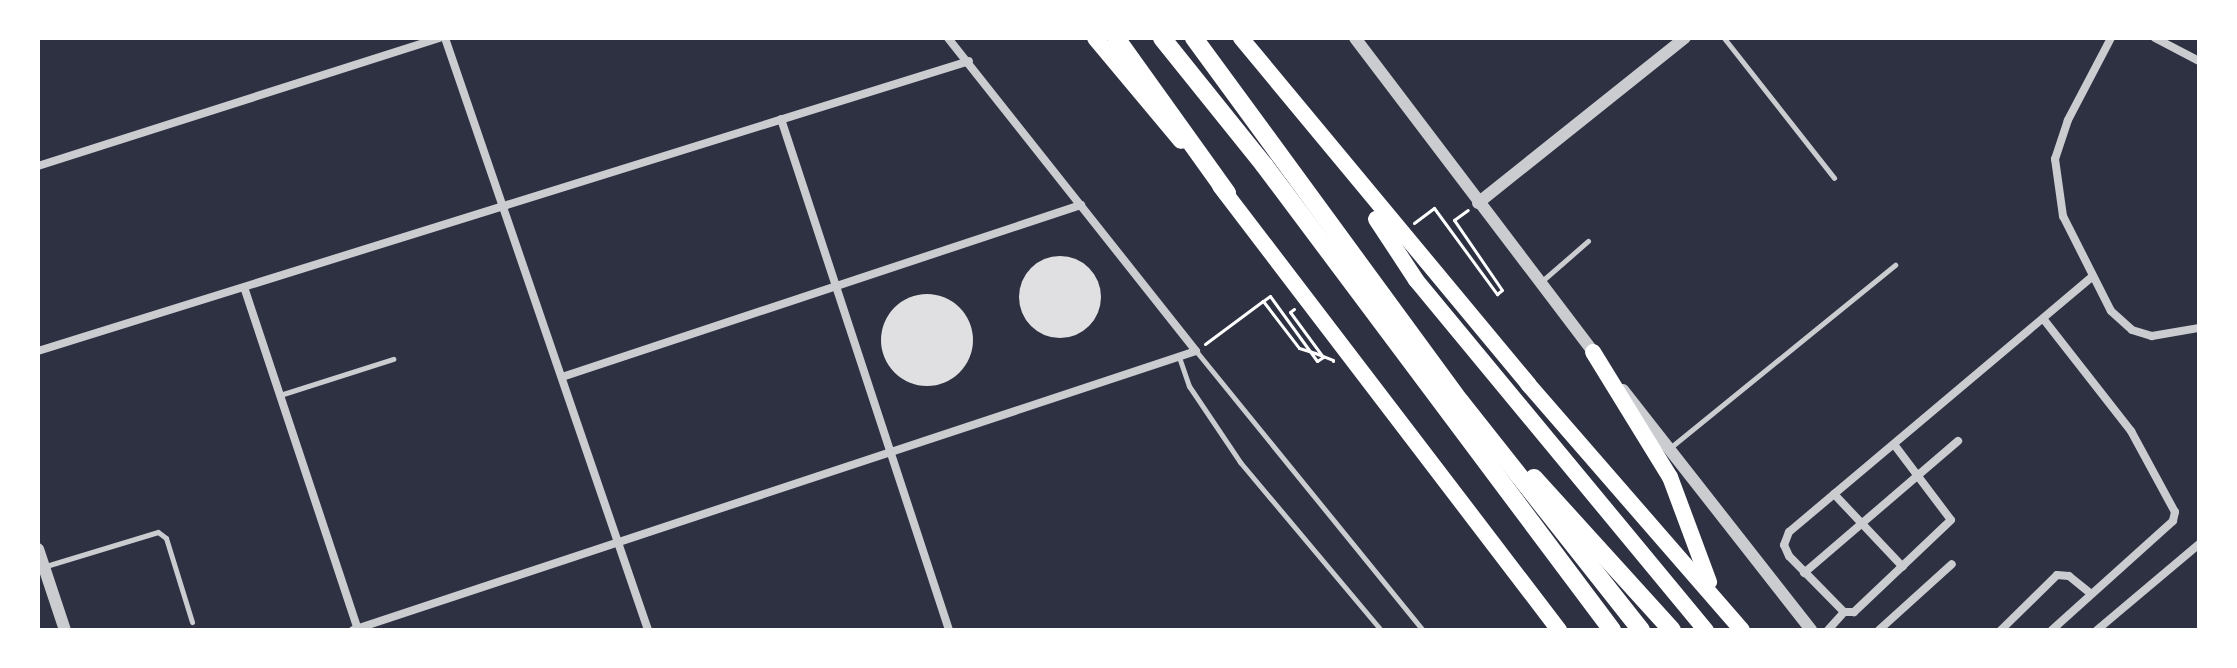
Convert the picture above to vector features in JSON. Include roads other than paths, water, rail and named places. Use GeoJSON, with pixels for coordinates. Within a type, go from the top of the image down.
{"type":"FeatureCollection","features":[{"type":"Feature","properties":{"kind":"highway"},"geometry":{"type":"LineString","coordinates":[[1095,38],[1227,193]]}},
{"type":"Feature","properties":{"kind":"highway"},"geometry":{"type":"LineString","coordinates":[[1116,38],[1227,193],[1559,630]]}},
{"type":"Feature","properties":{"kind":"highway"},"geometry":{"type":"LineString","coordinates":[[1162,38],[1273,178],[1612,630]]}},
{"type":"Feature","properties":{"kind":"highway"},"geometry":{"type":"LineString","coordinates":[[1194,38],[1460,401],[1641,630]]}},
{"type":"Feature","properties":{"kind":"highway"},"geometry":{"type":"LineString","coordinates":[[1241,38],[1336,157],[1742,630]]}},
{"type":"Feature","properties":{"kind":"highway"},"geometry":{"type":"LineString","coordinates":[[1336,157],[1416,280],[1706,630]]}},
{"type":"Feature","properties":{"kind":"highway"},"geometry":{"type":"LineString","coordinates":[[1593,352],[1670,477],[1701,569],[1726,611]]}},
{"type":"Feature","properties":{"kind":"highway"},"geometry":{"type":"LineString","coordinates":[[1460,401],[1672,630]]}},
{"type":"Feature","properties":{"kind":"street"},"geometry":{"type":"LineString","coordinates":[[38,166],[442,38],[648,630]]}},
{"type":"Feature","properties":{"kind":"street"},"geometry":{"type":"LineString","coordinates":[[245,290],[356,629],[1196,351],[948,38]]}},
{"type":"Feature","properties":{"kind":"street"},"geometry":{"type":"LineString","coordinates":[[1355,38],[1538,284],[1811,630]]}},
{"type":"Feature","properties":{"kind":"street"},"geometry":{"type":"LineString","coordinates":[[1478,203],[1685,38]]}},
{"type":"Feature","properties":{"kind":"street"},"geometry":{"type":"LineString","coordinates":[[2111,38],[2068,120],[2055,159],[2063,216],[2111,311],[2132,330],[2152,336],[2199,328]]}},
{"type":"Feature","properties":{"kind":"street"},"geometry":{"type":"LineString","coordinates":[[2155,38],[2199,61]]}},
{"type":"Feature","properties":{"kind":"street"},"geometry":{"type":"LineString","coordinates":[[38,351],[245,290],[500,205],[969,61]]}},
{"type":"Feature","properties":{"kind":"street"},"geometry":{"type":"LineString","coordinates":[[781,119],[833,288],[949,630]]}},
{"type":"Feature","properties":{"kind":"street"},"geometry":{"type":"LineString","coordinates":[[562,377],[1081,205]]}},
{"type":"Feature","properties":{"kind":"street"},"geometry":{"type":"LineString","coordinates":[[1896,447],[1921,476],[1951,520],[1854,612],[1844,612],[1789,556],[1786,538],[1834,494],[1896,447],[2045,321],[2092,277]]}},
{"type":"Feature","properties":{"kind":"street"},"geometry":{"type":"LineString","coordinates":[[2045,321],[2131,431],[2175,512],[2173,521],[2052,630]]}},
{"type":"Feature","properties":{"kind":"street"},"geometry":{"type":"LineString","coordinates":[[1804,573],[1921,476],[1958,441]]}},
{"type":"Feature","properties":{"kind":"street"},"geometry":{"type":"LineString","coordinates":[[1834,494],[1903,567]]}},
{"type":"Feature","properties":{"kind":"street"},"geometry":{"type":"LineString","coordinates":[[2097,630],[2199,544]]}},
{"type":"Feature","properties":{"kind":"street"},"geometry":{"type":"LineString","coordinates":[[38,549],[41,568],[65,630]]}},
{"type":"Feature","properties":{"kind":"street"},"geometry":{"type":"LineString","coordinates":[[1879,630],[1952,564]]}},
{"type":"Feature","properties":{"kind":"street"},"geometry":{"type":"LineString","coordinates":[[2001,630],[2057,575],[2069,576],[2091,594]]}},
{"type":"Feature","properties":{"kind":"street"},"geometry":{"type":"LineString","coordinates":[[1828,630],[1844,612]]}},
{"type":"Feature","properties":{"kind":"lane"},"geometry":{"type":"LineString","coordinates":[[1724,38],[1834,178]]}},
{"type":"Feature","properties":{"kind":"lane"},"geometry":{"type":"LineString","coordinates":[[1538,284],[1588,241]]}},
{"type":"Feature","properties":{"kind":"lane"},"geometry":{"type":"LineString","coordinates":[[1670,448],[1895,265]]}},
{"type":"Feature","properties":{"kind":"lane"},"geometry":{"type":"LineString","coordinates":[[1196,351],[1423,630]]}},
{"type":"Feature","properties":{"kind":"lane"},"geometry":{"type":"LineString","coordinates":[[1179,357],[1189,386],[1240,462],[1381,630]]}},
{"type":"Feature","properties":{"kind":"lane"},"geometry":{"type":"LineString","coordinates":[[280,395],[393,359]]}},
{"type":"Feature","properties":{"kind":"lane"},"geometry":{"type":"LineString","coordinates":[[41,568],[158,532],[166,538],[192,622]]}}]}
